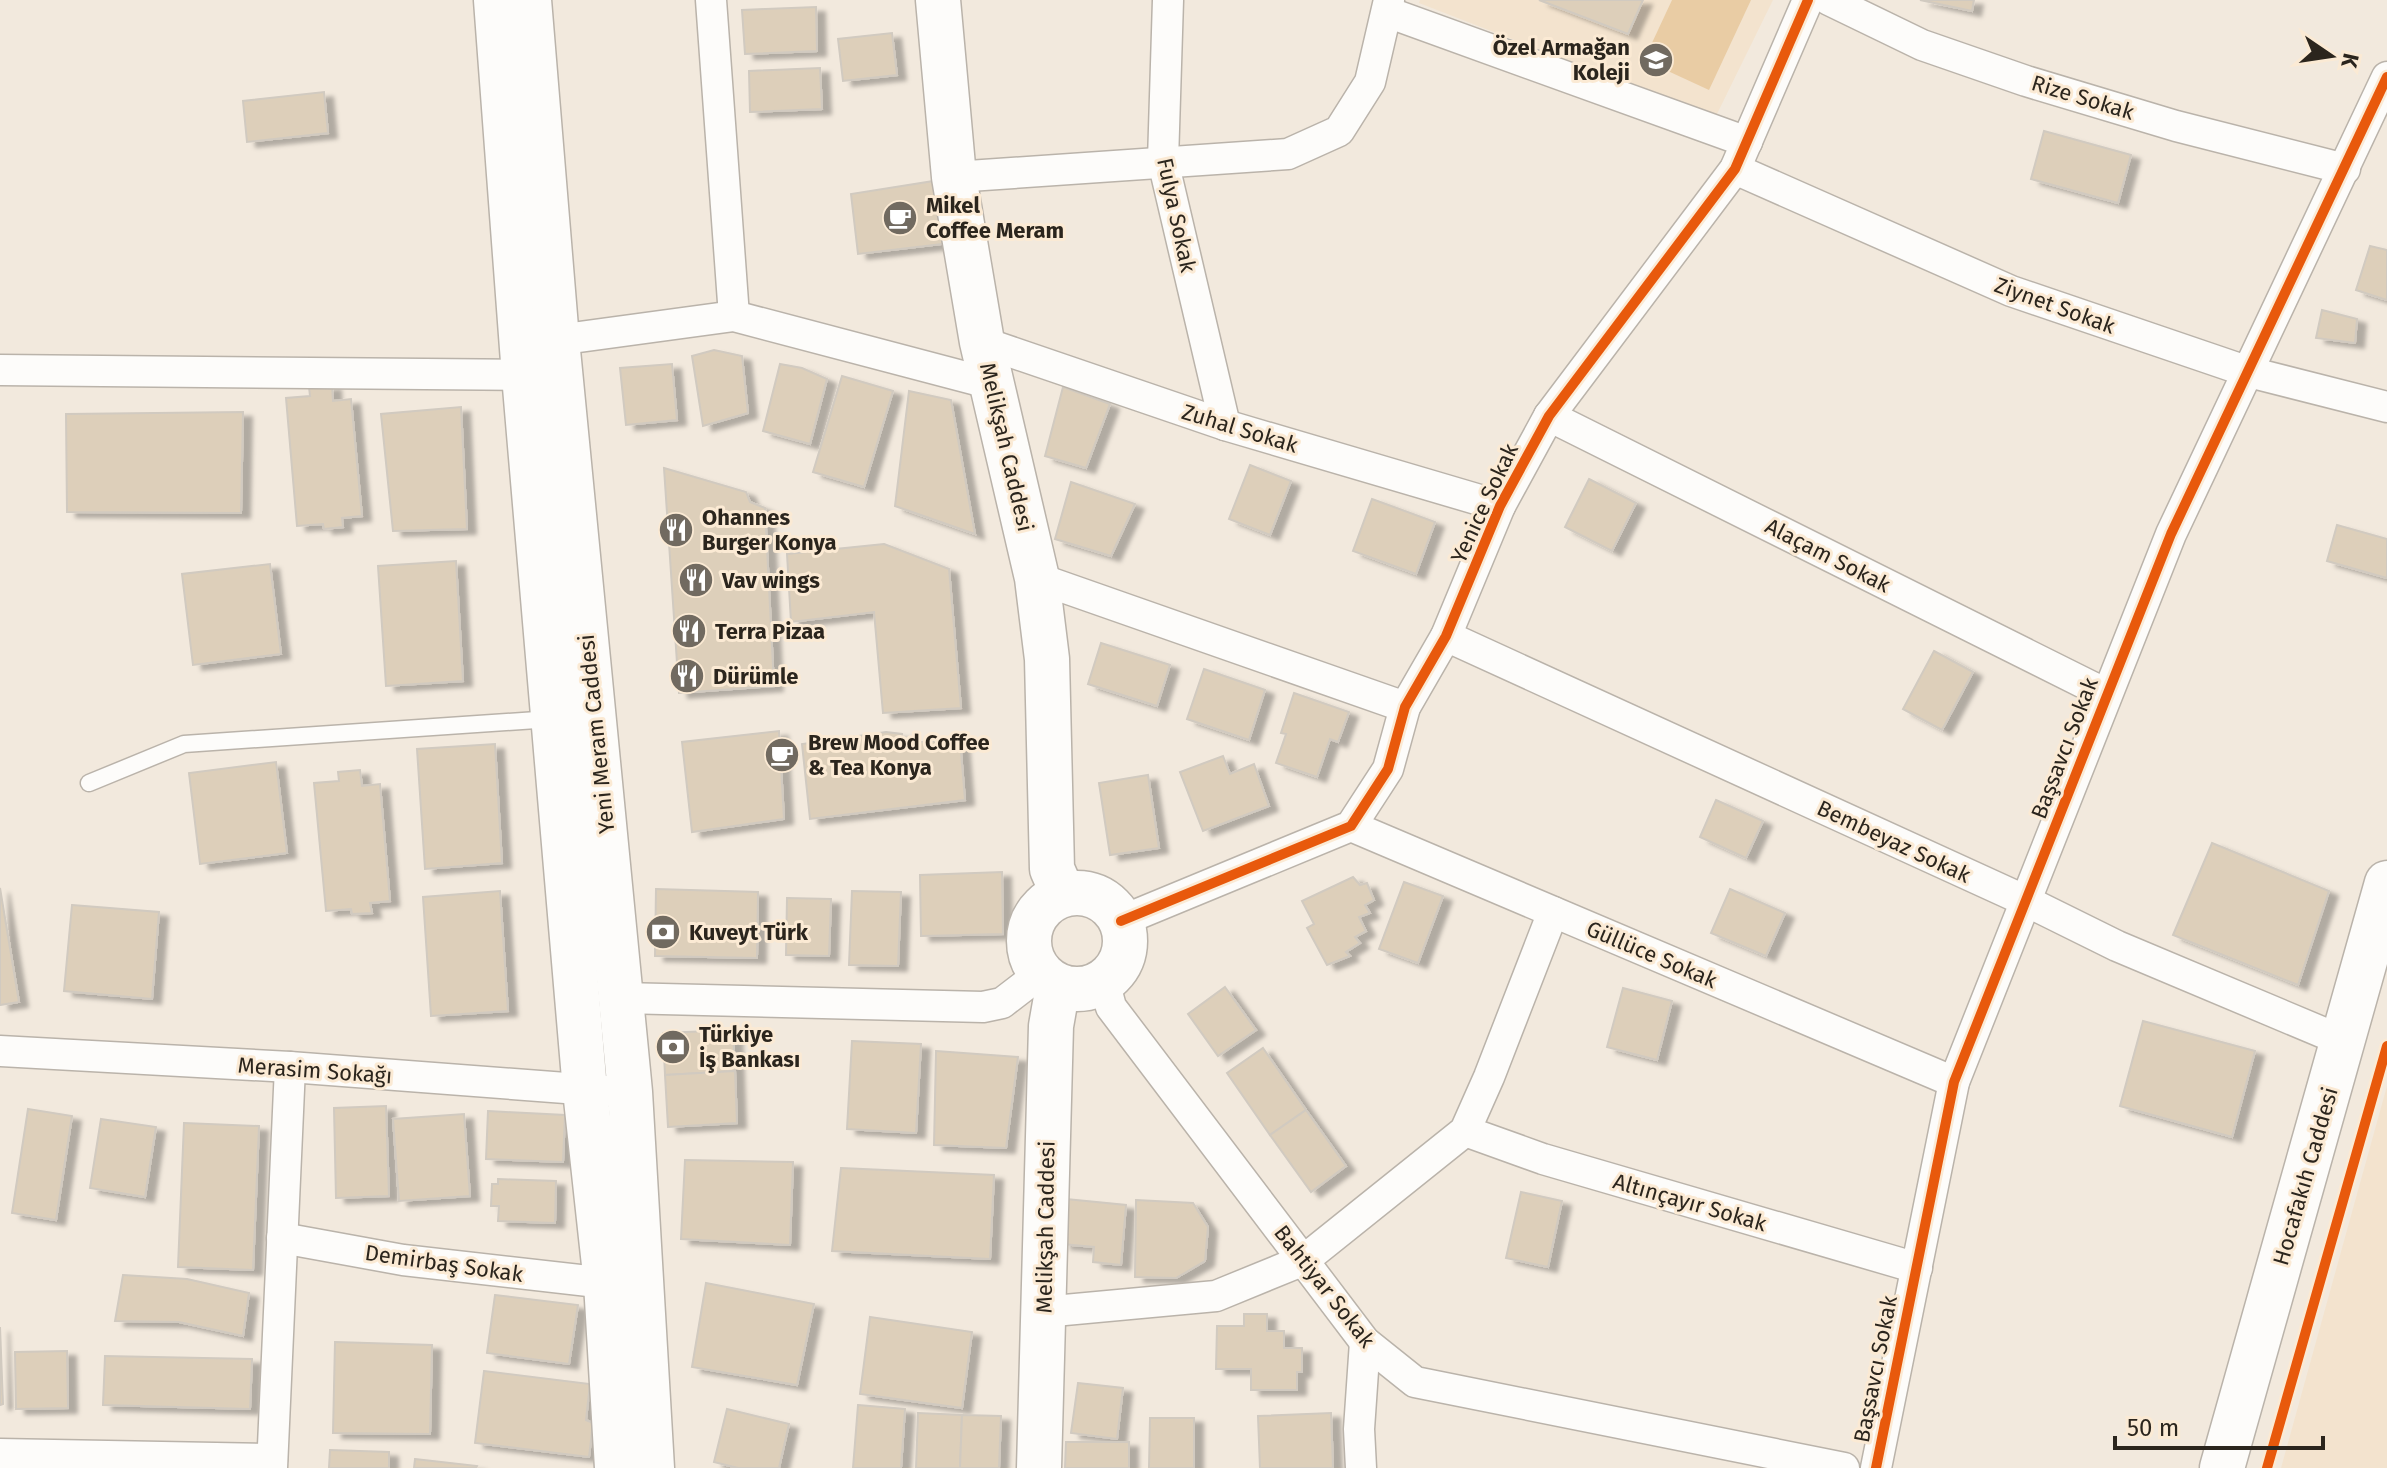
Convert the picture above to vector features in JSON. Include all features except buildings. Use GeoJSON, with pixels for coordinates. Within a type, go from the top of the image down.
{"type":"FeatureCollection","features":[{"type":"Feature","properties":{"kind":"main road","name":"Yeni Meram Caddesi"},"geometry":{"type":"LineString","coordinates":[[496,0],[524,375],[585,1090],[606,1283],[617,1468]]}},
{"type":"Feature","properties":{"kind":"main road","name":"Yeni Meram Caddesi"},"geometry":{"type":"LineString","coordinates":[[529,0],[557,340],[630,1092],[652,1468]]}},
{"type":"Feature","properties":{"kind":"main road","name":"Melikşah Caddesi"},"geometry":{"type":"LineString","coordinates":[[938,0],[954,177],[982,342],[1037,578],[1047,659],[1052,869],[1063,894],[1049,901],[1037,913],[1030,927],[1030,951],[1050,980],[1051,1026],[1039,1468]]}},
{"type":"Feature","properties":{"kind":"main road","name":"Hocafakıh Caddesi"},"geometry":{"type":"LineString","coordinates":[[2222,1468],[2387,883]]}},
{"type":"Feature","properties":{"kind":"main road"},"geometry":{"type":"LineString","coordinates":[[1050,980],[1074,989],[1090,988],[1115,971],[1123,957],[1125,941],[1121,921],[1106,901],[1078,892],[1063,894]]}},
{"type":"Feature","properties":{"kind":"main road","name":"Hocafakıh Caddesi"},"geometry":{"type":"LineString","coordinates":[[2254,1468],[2387,996]]}},
{"type":"Feature","properties":{"kind":"street"},"geometry":{"type":"LineString","coordinates":[[711,0],[734,316]]}},
{"type":"Feature","properties":{"kind":"street","name":"Fulya Sokak"},"geometry":{"type":"LineString","coordinates":[[1168,0],[1163,161],[1225,425]]}},
{"type":"Feature","properties":{"kind":"street","name":"Yenice Sokak"},"geometry":{"type":"LineString","coordinates":[[1351,826],[1388,769],[1405,707],[1446,636],[1500,506],[1549,416],[1741,155],[1808,0]]}},
{"type":"Feature","properties":{"kind":"street","name":"Rize Sokak"},"geometry":{"type":"LineString","coordinates":[[1829,0],[1922,45],[2026,81],[2176,126],[2345,169]]}},
{"type":"Feature","properties":{"kind":"street"},"geometry":{"type":"LineString","coordinates":[[954,177],[1288,154],[1339,131],[1370,82],[1388,6]]}},
{"type":"Feature","properties":{"kind":"street","name":"Ziynet Sokak"},"geometry":{"type":"LineString","coordinates":[[1388,6],[1741,155],[2011,291],[2249,372],[2387,407]]}},
{"type":"Feature","properties":{"kind":"street","name":"Başsavcı Sokak"},"geometry":{"type":"LineString","coordinates":[[1876,1468],[1954,1082],[2171,534],[2387,77]]}},
{"type":"Feature","properties":{"kind":"street"},"geometry":{"type":"LineString","coordinates":[[557,340],[734,316],[992,384]]}},
{"type":"Feature","properties":{"kind":"street","name":"Zuhal Sokak"},"geometry":{"type":"LineString","coordinates":[[982,342],[1225,425],[1500,506]]}},
{"type":"Feature","properties":{"kind":"street"},"geometry":{"type":"LineString","coordinates":[[0,370],[524,375]]}},
{"type":"Feature","properties":{"kind":"street","name":"Alaçam Sokak"},"geometry":{"type":"LineString","coordinates":[[1549,416],[2106,694]]}},
{"type":"Feature","properties":{"kind":"street"},"geometry":{"type":"LineString","coordinates":[[1037,578],[1405,707]]}},
{"type":"Feature","properties":{"kind":"street","name":"Bembeyaz Sokak"},"geometry":{"type":"LineString","coordinates":[[1446,636],[2026,901],[2117,946],[2343,1041]]}},
{"type":"Feature","properties":{"kind":"street"},"geometry":{"type":"LineString","coordinates":[[1121,921],[1351,826]]}},
{"type":"Feature","properties":{"kind":"street","name":"Güllüce Sokak"},"geometry":{"type":"LineString","coordinates":[[1351,826],[1954,1082]]}},
{"type":"Feature","properties":{"kind":"street"},"geometry":{"type":"LineString","coordinates":[[1043,1312],[1216,1296],[1304,1260],[1465,1131],[1553,912]]}},
{"type":"Feature","properties":{"kind":"street"},"geometry":{"type":"LineString","coordinates":[[622,998],[983,1007],[1002,1003],[1050,980]]}},
{"type":"Feature","properties":{"kind":"street","name":"Bahtiyar Sokak"},"geometry":{"type":"LineString","coordinates":[[1104,981],[1111,1007],[1365,1342],[1415,1382],[1844,1468]]}},
{"type":"Feature","properties":{"kind":"street","name":"Merasim Sokağı"},"geometry":{"type":"LineString","coordinates":[[0,1051],[290,1067],[630,1092]]}},
{"type":"Feature","properties":{"kind":"street"},"geometry":{"type":"LineString","coordinates":[[0,1454],[272,1463],[290,1067]]}},
{"type":"Feature","properties":{"kind":"street","name":"Altınçayır Sokak"},"geometry":{"type":"LineString","coordinates":[[1465,1131],[1543,1159],[1917,1268]]}},
{"type":"Feature","properties":{"kind":"street","name":"Demirbaş Sokak"},"geometry":{"type":"LineString","coordinates":[[282,1238],[403,1260],[606,1283]]}},
{"type":"Feature","properties":{"kind":"street"},"geometry":{"type":"LineString","coordinates":[[1361,1468],[1359,1429],[1365,1342]]}},
{"type":"Feature","properties":{"kind":"lane"},"geometry":{"type":"LineString","coordinates":[[89,783],[184,744],[554,719]]}},
{"type":"Feature","properties":{"kind":"shaded area","name":"Özel Armağan Koleji"},"geometry":{"type":"Polygon","coordinates":[[[1420,0],[1773,0],[1715,118],[1419,3],[1420,0]]]}},
{"type":"Feature","properties":{"kind":"shaded area"},"geometry":{"type":"Polygon","coordinates":[[[1672,0],[1751,0],[1709,90],[1644,60],[1672,0]]]}},
{"type":"Feature","properties":{"kind":"shaded area"},"geometry":{"type":"Polygon","coordinates":[[[2387,1086],[2387,1468],[2281,1468],[2387,1086]]]}},
{"type":"Feature","properties":{"kind":"cycle path"},"geometry":{"type":"LineString","coordinates":[[1121,921],[1351,826],[1388,769],[1405,707],[1446,636],[1500,506],[1549,416],[1735,169],[1808,0]]}},
{"type":"Feature","properties":{"kind":"cycle path"},"geometry":{"type":"LineString","coordinates":[[1876,1468],[1954,1082],[2171,534],[2387,77]]}},
{"type":"Feature","properties":{"kind":"cycle path"},"geometry":{"type":"LineString","coordinates":[[2267,1468],[2387,1046]]}},
{"type":"Feature","properties":{"kind":"place","name":"Özel Armağan Koleji"},"geometry":{"type":"Point","coordinates":[1656,60]}},
{"type":"Feature","properties":{"kind":"place","name":"Mikel Coffee Meram"},"geometry":{"type":"Point","coordinates":[900,218]}},
{"type":"Feature","properties":{"kind":"place","name":"Ohannes Burger Konya"},"geometry":{"type":"Point","coordinates":[676,530]}},
{"type":"Feature","properties":{"kind":"place","name":"Vav wings"},"geometry":{"type":"Point","coordinates":[696,580]}},
{"type":"Feature","properties":{"kind":"place","name":"Terra Pizaa"},"geometry":{"type":"Point","coordinates":[689,631]}},
{"type":"Feature","properties":{"kind":"place","name":"Dürümle"},"geometry":{"type":"Point","coordinates":[687,676]}},
{"type":"Feature","properties":{"kind":"place","name":"Brew Mood Coffee & Tea Konya"},"geometry":{"type":"Point","coordinates":[782,755]}},
{"type":"Feature","properties":{"kind":"place","name":"Kuveyt Türk"},"geometry":{"type":"Point","coordinates":[663,932]}},
{"type":"Feature","properties":{"kind":"place","name":"Türkiye İş Bankası"},"geometry":{"type":"Point","coordinates":[673,1047]}}]}
